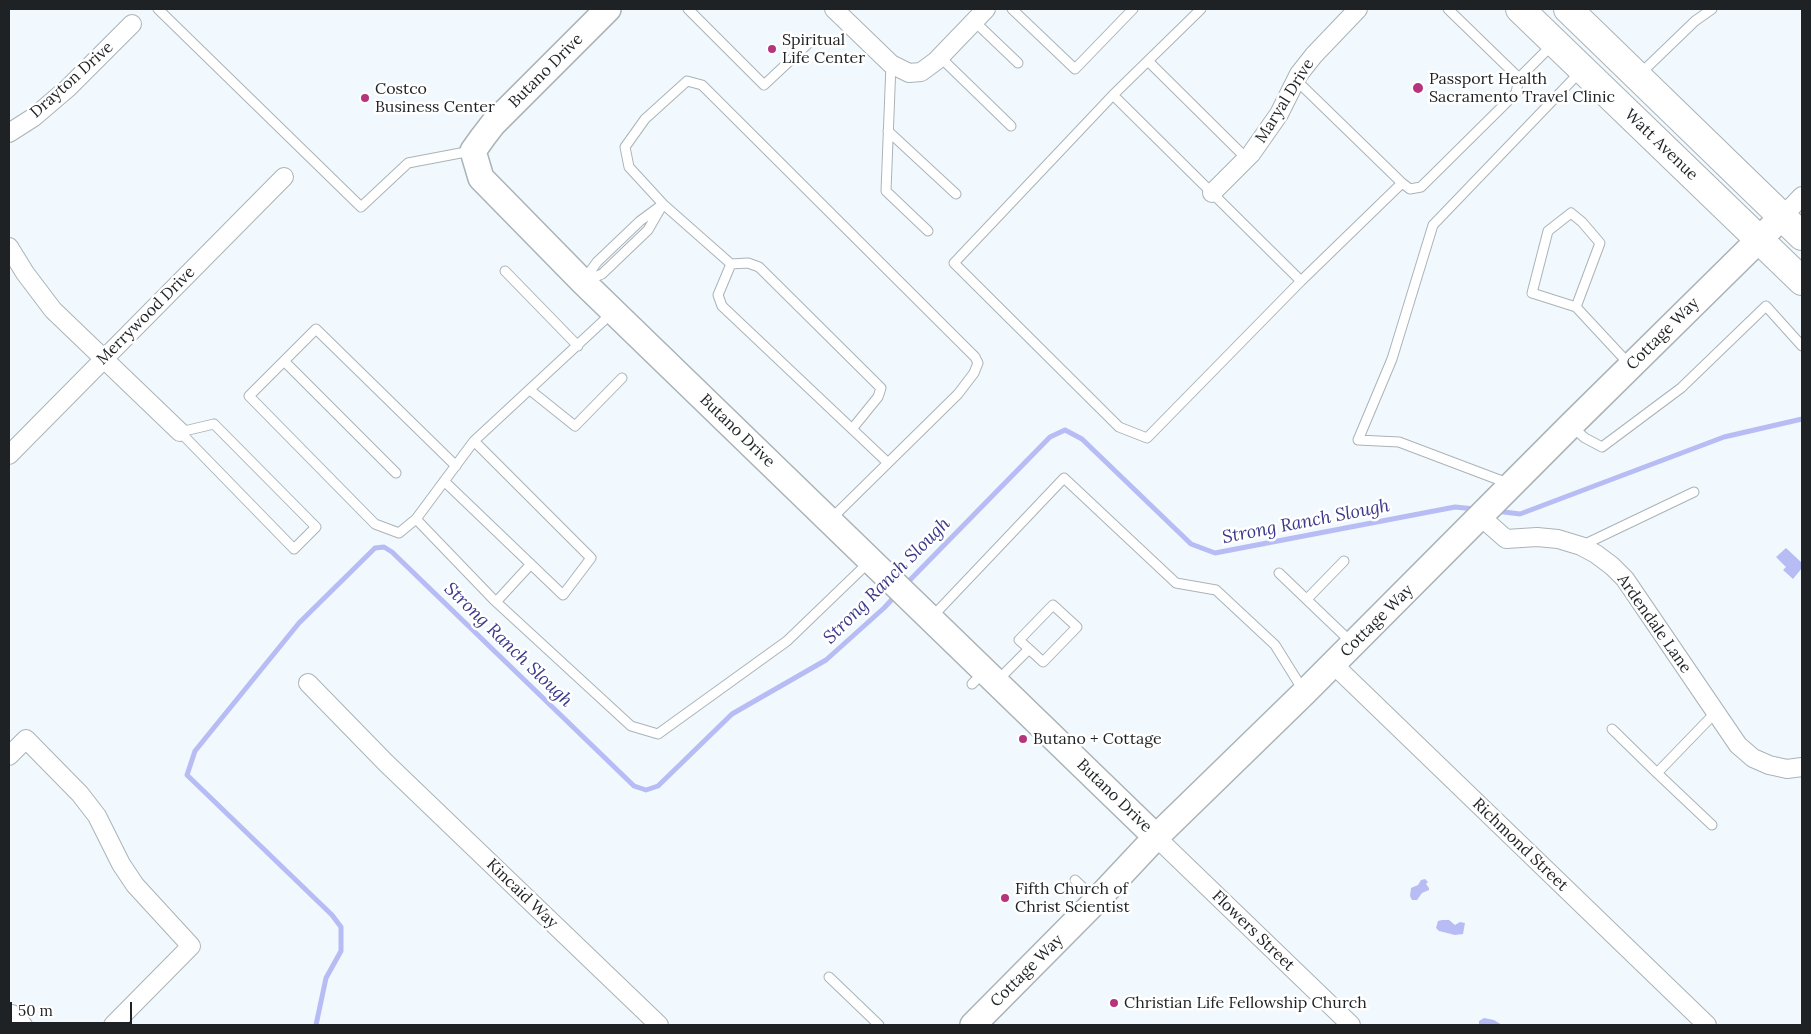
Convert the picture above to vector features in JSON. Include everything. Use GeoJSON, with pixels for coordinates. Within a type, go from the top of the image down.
{"type":"FeatureCollection","features":[{"type":"Feature","properties":{"kind":"main road","name":"Watt Avenue"},"geometry":{"type":"LineString","coordinates":[[1520,9],[1802,281]]}},
{"type":"Feature","properties":{"kind":"main road","name":"Watt Avenue"},"geometry":{"type":"LineString","coordinates":[[1568,9],[1802,236]]}},
{"type":"Feature","properties":{"kind":"street","name":"Butano Drive"},"geometry":{"type":"LineString","coordinates":[[608,9],[494,124],[474,151],[482,178],[583,282],[871,560],[930,619],[984,679],[1156,837]]}},
{"type":"Feature","properties":{"kind":"street"},"geometry":{"type":"LineString","coordinates":[[834,9],[891,64],[909,73],[921,72],[940,57],[980,15]]}},
{"type":"Feature","properties":{"kind":"street","name":"Maryal Drive"},"geometry":{"type":"LineString","coordinates":[[1212,193],[1246,159],[1275,120],[1296,80],[1314,55],[1358,9]]}},
{"type":"Feature","properties":{"kind":"street","name":"Drayton Drive"},"geometry":{"type":"LineString","coordinates":[[9,133],[34,117],[68,88],[132,24]]}},
{"type":"Feature","properties":{"kind":"street","name":"Merrywood Drive"},"geometry":{"type":"LineString","coordinates":[[9,455],[284,177]]}},
{"type":"Feature","properties":{"kind":"street"},"geometry":{"type":"LineString","coordinates":[[1782,217],[1802,196]]}},
{"type":"Feature","properties":{"kind":"street","name":"Cottage Way"},"geometry":{"type":"LineString","coordinates":[[973,1025],[1096,901],[1156,837],[1304,693],[1571,425],[1782,217]]}},
{"type":"Feature","properties":{"kind":"street"},"geometry":{"type":"LineString","coordinates":[[9,247],[25,274],[53,310],[180,432]]}},
{"type":"Feature","properties":{"kind":"street","name":"Ardendale Lane"},"geometry":{"type":"LineString","coordinates":[[1481,516],[1506,539],[1538,537],[1558,539],[1580,546],[1596,554],[1612,566],[1625,579],[1738,745],[1753,758],[1770,766],[1787,769],[1802,767]]}},
{"type":"Feature","properties":{"kind":"street","name":"Richmond Street"},"geometry":{"type":"LineString","coordinates":[[1333,664],[1707,1025]]}},
{"type":"Feature","properties":{"kind":"street","name":"Kincaid Way"},"geometry":{"type":"LineString","coordinates":[[308,683],[386,763],[659,1025]]}},
{"type":"Feature","properties":{"kind":"street"},"geometry":{"type":"LineString","coordinates":[[9,756],[26,739],[80,794],[97,816],[135,886],[191,946],[113,1025]]}},
{"type":"Feature","properties":{"kind":"street","name":"Flowers Street"},"geometry":{"type":"LineString","coordinates":[[1156,837],[1351,1025]]}},
{"type":"Feature","properties":{"kind":"lane"},"geometry":{"type":"LineString","coordinates":[[158,9],[360,207],[408,162],[474,151]]}},
{"type":"Feature","properties":{"kind":"lane"},"geometry":{"type":"LineString","coordinates":[[688,9],[764,85],[812,40]]}},
{"type":"Feature","properties":{"kind":"lane"},"geometry":{"type":"LineString","coordinates":[[1012,9],[1075,69],[1133,9]]}},
{"type":"Feature","properties":{"kind":"lane"},"geometry":{"type":"LineString","coordinates":[[1201,9],[1113,95],[954,264],[1119,427],[1147,438],[1301,281],[1402,183]]}},
{"type":"Feature","properties":{"kind":"lane"},"geometry":{"type":"LineString","coordinates":[[1448,9],[1519,78]]}},
{"type":"Feature","properties":{"kind":"lane"},"geometry":{"type":"LineString","coordinates":[[1638,76],[1695,21],[1712,9]]}},
{"type":"Feature","properties":{"kind":"lane"},"geometry":{"type":"LineString","coordinates":[[980,15],[1018,63]]}},
{"type":"Feature","properties":{"kind":"lane"},"geometry":{"type":"LineString","coordinates":[[1296,80],[1410,189],[1421,187],[1516,94],[1519,78],[1555,43]]}},
{"type":"Feature","properties":{"kind":"lane"},"geometry":{"type":"LineString","coordinates":[[940,57],[1011,126]]}},
{"type":"Feature","properties":{"kind":"lane"},"geometry":{"type":"LineString","coordinates":[[1148,61],[1246,159]]}},
{"type":"Feature","properties":{"kind":"lane"},"geometry":{"type":"LineString","coordinates":[[891,64],[886,191],[928,231]]}},
{"type":"Feature","properties":{"kind":"lane"},"geometry":{"type":"LineString","coordinates":[[1508,489],[1399,442],[1358,440],[1392,359],[1433,225],[1582,70]]}},
{"type":"Feature","properties":{"kind":"lane"},"geometry":{"type":"LineString","coordinates":[[830,520],[963,387],[974,373],[978,363],[975,356],[702,85],[687,81],[645,118],[625,147],[629,167],[663,204],[731,264],[748,262],[759,266],[881,388],[878,397],[852,428]]}},
{"type":"Feature","properties":{"kind":"lane"},"geometry":{"type":"LineString","coordinates":[[1113,95],[1301,281]]}},
{"type":"Feature","properties":{"kind":"lane"},"geometry":{"type":"LineString","coordinates":[[888,130],[956,194]]}},
{"type":"Feature","properties":{"kind":"lane"},"geometry":{"type":"LineString","coordinates":[[583,282],[597,262],[640,221],[663,204]]}},
{"type":"Feature","properties":{"kind":"lane"},"geometry":{"type":"LineString","coordinates":[[583,282],[602,274],[638,240],[648,230],[663,204]]}},
{"type":"Feature","properties":{"kind":"lane"},"geometry":{"type":"LineString","coordinates":[[1576,307],[1600,243],[1582,222],[1571,213],[1548,230],[1532,293],[1576,307],[1631,366]]}},
{"type":"Feature","properties":{"kind":"lane"},"geometry":{"type":"LineString","coordinates":[[629,231],[638,240]]}},
{"type":"Feature","properties":{"kind":"lane"},"geometry":{"type":"LineString","coordinates":[[731,264],[718,295],[722,306],[887,462]]}},
{"type":"Feature","properties":{"kind":"lane"},"geometry":{"type":"LineString","coordinates":[[505,271],[578,346]]}},
{"type":"Feature","properties":{"kind":"lane"},"geometry":{"type":"LineString","coordinates":[[1571,425],[1585,438],[1602,447],[1681,388],[1766,306],[1802,346]]}},
{"type":"Feature","properties":{"kind":"lane"},"geometry":{"type":"LineString","coordinates":[[456,466],[316,329],[249,396],[375,524],[399,533],[416,519],[456,466],[474,441],[614,312]]}},
{"type":"Feature","properties":{"kind":"lane"},"geometry":{"type":"LineString","coordinates":[[284,361],[396,473]]}},
{"type":"Feature","properties":{"kind":"lane"},"geometry":{"type":"LineString","coordinates":[[530,390],[575,426],[622,378]]}},
{"type":"Feature","properties":{"kind":"lane"},"geometry":{"type":"LineString","coordinates":[[214,424],[316,527],[294,549],[180,432],[214,424]]}},
{"type":"Feature","properties":{"kind":"lane"},"geometry":{"type":"LineString","coordinates":[[444,481],[563,595],[591,558],[474,441]]}},
{"type":"Feature","properties":{"kind":"lane"},"geometry":{"type":"LineString","coordinates":[[930,619],[1064,478],[1176,583],[1216,590],[1275,645],[1304,693]]}},
{"type":"Feature","properties":{"kind":"lane"},"geometry":{"type":"LineString","coordinates":[[1580,546],[1694,492]]}},
{"type":"Feature","properties":{"kind":"lane"},"geometry":{"type":"LineString","coordinates":[[416,519],[496,602],[631,726],[658,734],[787,642],[871,560]]}},
{"type":"Feature","properties":{"kind":"lane"},"geometry":{"type":"LineString","coordinates":[[1307,599],[1344,561]]}},
{"type":"Feature","properties":{"kind":"lane"},"geometry":{"type":"LineString","coordinates":[[496,602],[531,564]]}},
{"type":"Feature","properties":{"kind":"lane"},"geometry":{"type":"LineString","coordinates":[[1279,573],[1353,644]]}},
{"type":"Feature","properties":{"kind":"lane"},"geometry":{"type":"LineString","coordinates":[[1054,605],[1077,627],[1042,662],[1029,649],[1020,640],[1054,605]]}},
{"type":"Feature","properties":{"kind":"lane"},"geometry":{"type":"LineString","coordinates":[[984,679],[1029,649]]}},
{"type":"Feature","properties":{"kind":"lane"},"geometry":{"type":"LineString","coordinates":[[1657,773],[1716,712]]}},
{"type":"Feature","properties":{"kind":"lane"},"geometry":{"type":"LineString","coordinates":[[1612,729],[1712,825]]}},
{"type":"Feature","properties":{"kind":"lane"},"geometry":{"type":"LineString","coordinates":[[1075,880],[1096,901]]}},
{"type":"Feature","properties":{"kind":"lane"},"geometry":{"type":"LineString","coordinates":[[830,977],[879,1025]]}},
{"type":"Feature","properties":{"kind":"water"},"geometry":{"type":"Polygon","coordinates":[[[1786,548],[1802,563],[1802,568],[1793,579],[1783,570],[1786,567],[1776,557],[1786,548]]]}},
{"type":"Feature","properties":{"kind":"water"},"geometry":{"type":"Polygon","coordinates":[[[1425,879],[1428,882],[1426,884],[1429,890],[1422,893],[1417,900],[1412,900],[1410,896],[1411,888],[1425,879]]]}},
{"type":"Feature","properties":{"kind":"water"},"geometry":{"type":"Polygon","coordinates":[[[1449,920],[1455,925],[1460,922],[1465,923],[1463,934],[1455,935],[1439,931],[1436,928],[1438,921],[1449,920]]]}},
{"type":"Feature","properties":{"kind":"water"},"geometry":{"type":"Polygon","coordinates":[[[1484,1018],[1494,1020],[1502,1025],[1479,1025],[1479,1021],[1484,1018]]]}},
{"type":"Feature","properties":{"kind":"waterway","name":"Strong Ranch Slough"},"geometry":{"type":"LineString","coordinates":[[1496,511],[1520,514],[1724,437],[1802,419]]}},
{"type":"Feature","properties":{"kind":"waterway","name":"Strong Ranch Slough"},"geometry":{"type":"LineString","coordinates":[[906,584],[1050,437],[1065,430],[1082,439],[1191,544],[1215,553],[1455,507],[1475,509]]}},
{"type":"Feature","properties":{"kind":"waterway","name":"Strong Ranch Slough"},"geometry":{"type":"LineString","coordinates":[[316,1025],[326,978],[341,951],[341,927],[332,915],[187,775],[195,751],[299,623],[375,548],[384,547],[392,552],[634,786],[646,790],[658,786],[732,714],[826,660],[897,594]]}},
{"type":"Feature","properties":{"kind":"place","name":"Spiritual Life Center"},"geometry":{"type":"Point","coordinates":[772,49]}},
{"type":"Feature","properties":{"kind":"place","name":"Passport Health Sacramento Travel Clinic"},"geometry":{"type":"Point","coordinates":[1418,88]}},
{"type":"Feature","properties":{"kind":"place","name":"Costco Business Center"},"geometry":{"type":"Point","coordinates":[365,98]}},
{"type":"Feature","properties":{"kind":"place","name":"Butano + Cottage"},"geometry":{"type":"Point","coordinates":[1023,739]}},
{"type":"Feature","properties":{"kind":"place","name":"Fifth Church of Christ Scientist"},"geometry":{"type":"Point","coordinates":[1005,898]}},
{"type":"Feature","properties":{"kind":"place","name":"Christian Life Fellowship Church"},"geometry":{"type":"Point","coordinates":[1114,1003]}}]}
